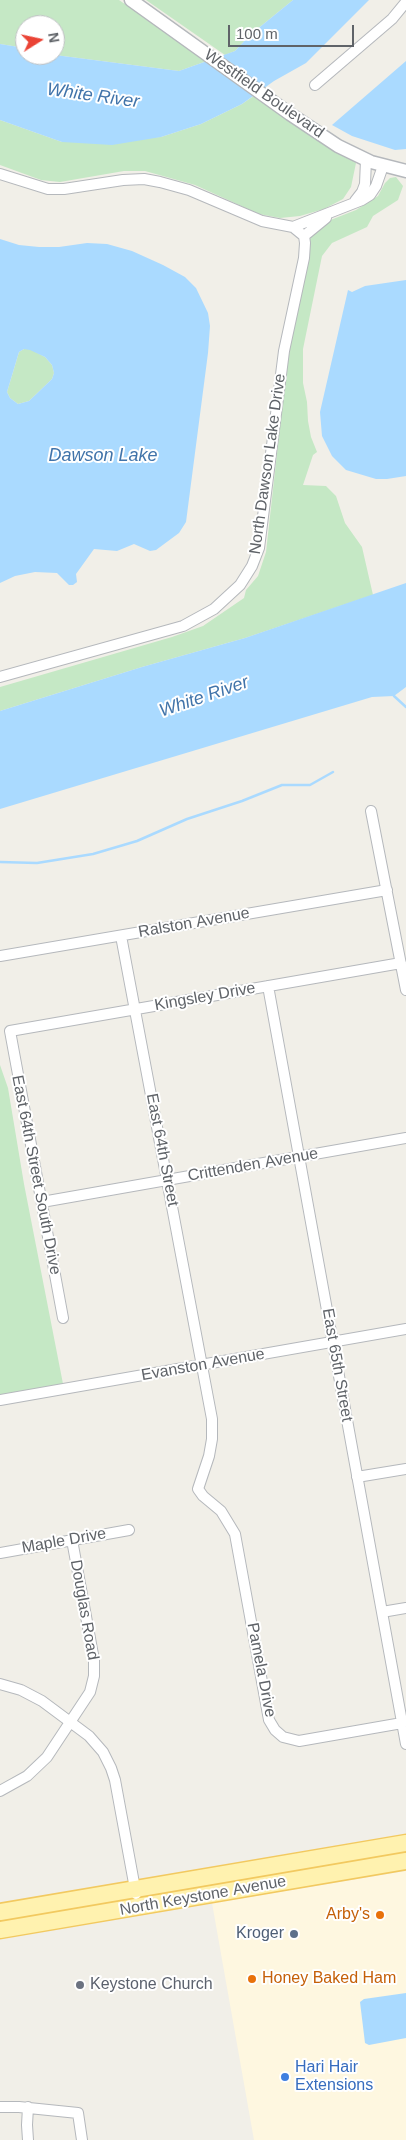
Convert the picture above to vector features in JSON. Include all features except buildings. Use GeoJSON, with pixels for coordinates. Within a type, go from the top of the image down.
{"type":"FeatureCollection","features":[{"type":"Feature","properties":{"kind":"main road","name":"North Keystone Avenue"},"geometry":{"type":"LineString","coordinates":[[0,1912],[406,1843]]}},
{"type":"Feature","properties":{"kind":"main road","name":"North Keystone Avenue"},"geometry":{"type":"LineString","coordinates":[[0,1930],[406,1861]]}},
{"type":"Feature","properties":{"kind":"street","name":"Westfield Boulevard"},"geometry":{"type":"LineString","coordinates":[[131,0],[290,114],[338,146],[366,160],[383,166],[406,170]]}},
{"type":"Feature","properties":{"kind":"street"},"geometry":{"type":"LineString","coordinates":[[315,85],[395,16],[406,2]]}},
{"type":"Feature","properties":{"kind":"street"},"geometry":{"type":"LineString","coordinates":[[358,201],[365,184],[366,160]]}},
{"type":"Feature","properties":{"kind":"street"},"geometry":{"type":"LineString","coordinates":[[0,174],[48,190],[123,180],[152,180],[189,190],[262,221],[299,231],[370,195],[376,186],[383,166]]}},
{"type":"Feature","properties":{"kind":"street","name":"North Dawson Lake Drive"},"geometry":{"type":"LineString","coordinates":[[0,678],[183,626],[214,609],[240,585],[252,566],[259,548],[284,351],[304,258],[299,231]]}},
{"type":"Feature","properties":{"kind":"street"},"geometry":{"type":"LineString","coordinates":[[371,811],[388,890],[406,990]]}},
{"type":"Feature","properties":{"kind":"street","name":"Ralston Avenue"},"geometry":{"type":"LineString","coordinates":[[0,956],[388,890]]}},
{"type":"Feature","properties":{"kind":"street","name":"East 64th Street"},"geometry":{"type":"LineString","coordinates":[[121,936],[202,1365]]}},
{"type":"Feature","properties":{"kind":"street","name":"Kingsley Drive"},"geometry":{"type":"LineString","coordinates":[[10,1031],[401,963]]}},
{"type":"Feature","properties":{"kind":"street","name":"East 65th Street"},"geometry":{"type":"LineString","coordinates":[[268,986],[406,1744]]}},
{"type":"Feature","properties":{"kind":"street","name":"East 64th Street South Drive"},"geometry":{"type":"LineString","coordinates":[[10,1031],[63,1318]]}},
{"type":"Feature","properties":{"kind":"street","name":"Crittenden Avenue"},"geometry":{"type":"LineString","coordinates":[[42,1202],[406,1138]]}},
{"type":"Feature","properties":{"kind":"street","name":"Evanston Avenue"},"geometry":{"type":"LineString","coordinates":[[0,1400],[406,1329]]}},
{"type":"Feature","properties":{"kind":"street","name":"Pamela Drive"},"geometry":{"type":"LineString","coordinates":[[202,1365],[212,1419],[212,1439],[209,1456],[198,1485],[199,1492],[221,1511],[235,1534],[269,1720],[274,1730],[284,1737],[299,1740],[402,1723]]}},
{"type":"Feature","properties":{"kind":"street"},"geometry":{"type":"LineString","coordinates":[[357,1477],[406,1468]]}},
{"type":"Feature","properties":{"kind":"street","name":"Maple Drive"},"geometry":{"type":"LineString","coordinates":[[0,1553],[129,1530]]}},
{"type":"Feature","properties":{"kind":"street","name":"Douglas Road"},"geometry":{"type":"LineString","coordinates":[[0,1791],[20,1780],[42,1763],[71,1723],[90,1692],[94,1668],[72,1540]]}},
{"type":"Feature","properties":{"kind":"street"},"geometry":{"type":"LineString","coordinates":[[382,1612],[406,1608]]}},
{"type":"Feature","properties":{"kind":"street"},"geometry":{"type":"LineString","coordinates":[[0,1684],[32,1695],[99,1746],[111,1768],[138,1907]]}},
{"type":"Feature","properties":{"kind":"street"},"geometry":{"type":"LineString","coordinates":[[0,2107],[28,2107],[78,2113],[82,2140]]}},
{"type":"Feature","properties":{"kind":"street"},"geometry":{"type":"LineString","coordinates":[[28,2107],[26,2125],[28,2140]]}},
{"type":"Feature","properties":{"kind":"shaded area"},"geometry":{"type":"Polygon","coordinates":[[[406,1871],[406,2140],[254,2140],[212,1903],[406,1871]]]}},
{"type":"Feature","properties":{"kind":"green space"},"geometry":{"type":"Polygon","coordinates":[[[0,0],[119,0],[207,61],[179,71],[65,56],[65,15],[15,15],[15,46],[0,44],[0,0]]]}},
{"type":"Feature","properties":{"kind":"green space"},"geometry":{"type":"Polygon","coordinates":[[[146,0],[293,0],[250,35],[235,51],[225,55],[146,0]]]}},
{"type":"Feature","properties":{"kind":"green space"},"geometry":{"type":"Polygon","coordinates":[[[255,95],[356,163],[351,187],[343,199],[324,209],[300,216],[280,218],[259,214],[195,185],[145,171],[124,171],[60,182],[41,180],[0,165],[0,120],[62,142],[161,137],[201,124],[242,104],[255,95]]]}},
{"type":"Feature","properties":{"kind":"green space"},"geometry":{"type":"Polygon","coordinates":[[[396,177],[403,186],[398,200],[373,216],[367,227],[332,243],[322,256],[303,349],[303,383],[308,421],[311,437],[317,452],[313,455],[303,485],[326,486],[336,496],[345,523],[362,547],[373,595],[245,638],[142,667],[0,711],[0,687],[172,637],[203,626],[244,598],[246,590],[258,576],[266,552],[287,364],[310,239],[315,231],[328,221],[356,210],[378,196],[385,183],[390,178],[396,177]]]}},
{"type":"Feature","properties":{"kind":"green space"},"geometry":{"type":"Polygon","coordinates":[[[24,349],[30,349],[45,357],[52,365],[54,373],[52,379],[29,401],[18,404],[10,398],[7,392],[19,352],[24,349]]]}},
{"type":"Feature","properties":{"kind":"green space"},"geometry":{"type":"Polygon","coordinates":[[[0,1065],[8,1088],[24,1184],[64,1389],[0,1400],[0,1065]]]}},
{"type":"Feature","properties":{"kind":"water","name":"White River"},"geometry":{"type":"Polygon","coordinates":[[[293,0],[369,0],[306,63],[274,81],[242,104],[201,124],[161,137],[112,145],[62,142],[0,120],[0,44],[15,46],[15,65],[65,65],[65,56],[179,71],[235,51],[250,35],[293,0]]]}},
{"type":"Feature","properties":{"kind":"water"},"geometry":{"type":"Polygon","coordinates":[[[406,61],[406,149],[395,150],[352,136],[332,125],[406,61]]]}},
{"type":"Feature","properties":{"kind":"water","name":"Dawson Lake"},"geometry":{"type":"Polygon","coordinates":[[[0,239],[19,245],[39,247],[59,247],[87,243],[107,244],[132,251],[185,277],[196,288],[208,313],[210,326],[186,522],[179,533],[156,550],[150,551],[134,544],[117,551],[94,549],[76,574],[77,582],[73,585],[69,585],[57,573],[35,572],[15,576],[0,583],[0,239]],[[24,349],[19,352],[7,392],[10,398],[18,404],[29,401],[52,379],[54,373],[52,365],[45,357],[24,349]]]}},
{"type":"Feature","properties":{"kind":"water"},"geometry":{"type":"Polygon","coordinates":[[[406,280],[406,476],[376,479],[346,470],[332,456],[322,436],[320,412],[348,290],[352,292],[365,286],[406,280]]]}},
{"type":"Feature","properties":{"kind":"water","name":"White River"},"geometry":{"type":"Polygon","coordinates":[[[406,583],[406,687],[394,696],[372,697],[0,809],[0,711],[142,667],[245,638],[406,583]]]}},
{"type":"Feature","properties":{"kind":"water"},"geometry":{"type":"Polygon","coordinates":[[[406,1993],[406,2038],[369,2045],[365,2043],[360,2002],[364,1999],[406,1993]]]}},
{"type":"Feature","properties":{"kind":"waterway"},"geometry":{"type":"LineString","coordinates":[[394,696],[406,707]]}},
{"type":"Feature","properties":{"kind":"waterway"},"geometry":{"type":"LineString","coordinates":[[0,862],[37,863],[93,854],[137,841],[187,819],[242,801],[282,785],[310,785],[333,772]]}},
{"type":"Feature","properties":{"kind":"place","name":"Arby's"},"geometry":{"type":"Point","coordinates":[380,1915]}},
{"type":"Feature","properties":{"kind":"place","name":"Kroger"},"geometry":{"type":"Point","coordinates":[294,1934]}},
{"type":"Feature","properties":{"kind":"place","name":"Honey Baked Ham"},"geometry":{"type":"Point","coordinates":[252,1979]}},
{"type":"Feature","properties":{"kind":"place","name":"Keystone Church"},"geometry":{"type":"Point","coordinates":[80,1985]}},
{"type":"Feature","properties":{"kind":"place","name":"Hari Hair Extensions"},"geometry":{"type":"Point","coordinates":[285,2077]}}]}
